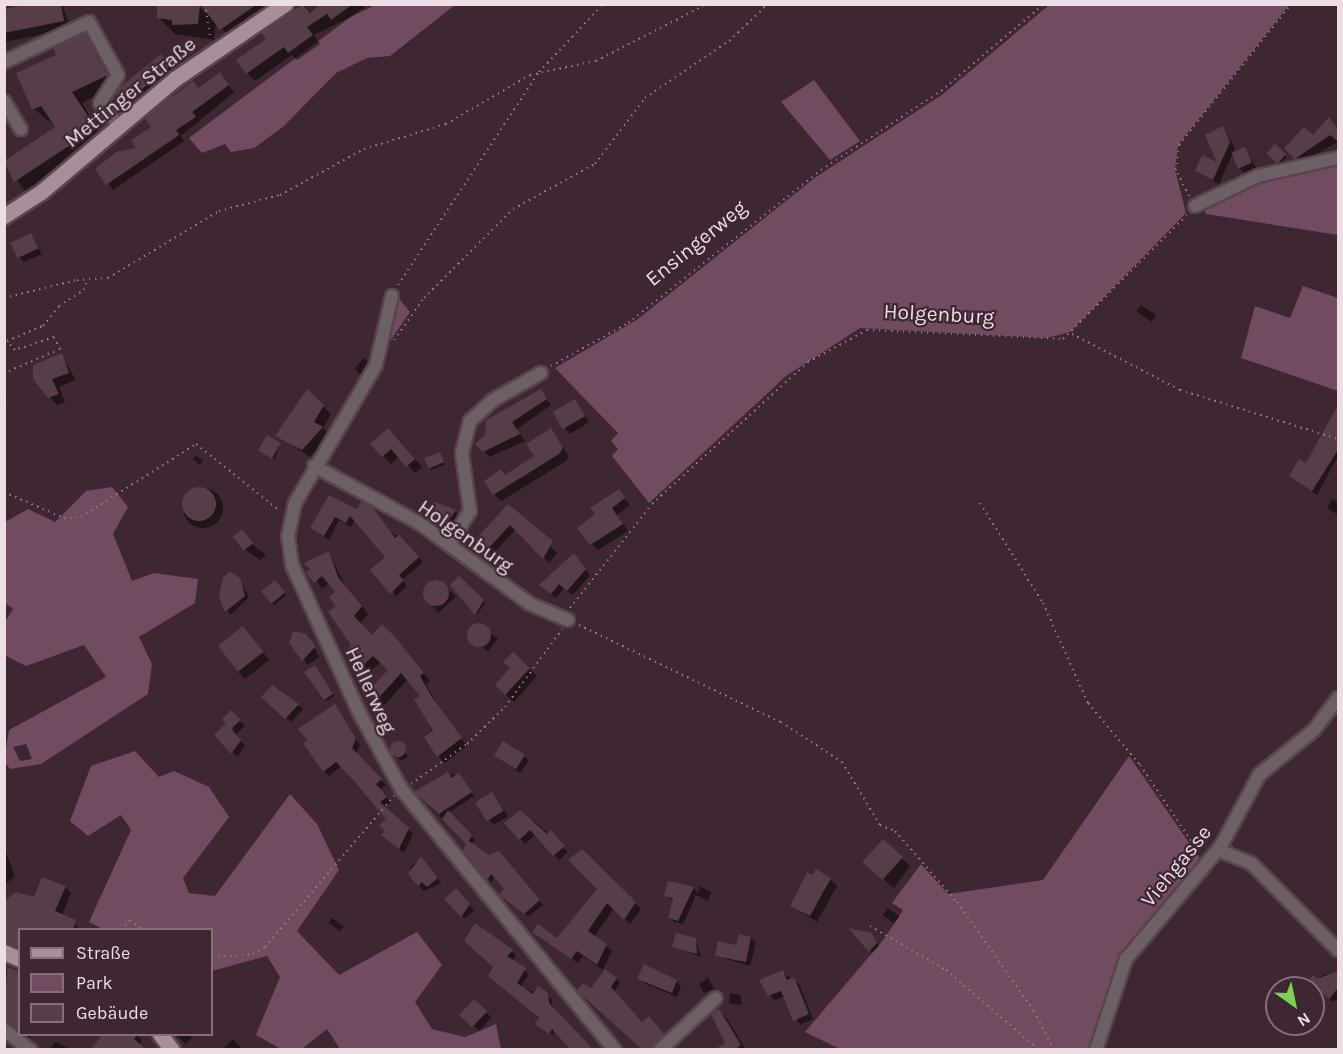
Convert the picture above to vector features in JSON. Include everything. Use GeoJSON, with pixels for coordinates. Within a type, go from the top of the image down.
{"type":"FeatureCollection","features":[{"type":"Feature","properties":{"kind":"main road","name":"Mettinger Straße"},"geometry":{"type":"LineString","coordinates":[[4,216],[215,51],[285,4]]}},
{"type":"Feature","properties":{"kind":"main road"},"geometry":{"type":"LineString","coordinates":[[4,952],[18,958]]}},
{"type":"Feature","properties":{"kind":"main road"},"geometry":{"type":"LineString","coordinates":[[161,1036],[172,1050]]}},
{"type":"Feature","properties":{"kind":"street"},"geometry":{"type":"LineString","coordinates":[[4,62],[89,22],[117,75],[100,103],[118,126]]}},
{"type":"Feature","properties":{"kind":"street"},"geometry":{"type":"LineString","coordinates":[[4,101],[21,129]]}},
{"type":"Feature","properties":{"kind":"street"},"geometry":{"type":"LineString","coordinates":[[1195,206],[1253,178],[1338,158]]}},
{"type":"Feature","properties":{"kind":"street","name":"Hellerweg"},"geometry":{"type":"LineString","coordinates":[[392,296],[376,365],[314,466],[290,515],[289,546],[295,573],[402,790],[615,1050]]}},
{"type":"Feature","properties":{"kind":"street"},"geometry":{"type":"LineString","coordinates":[[450,543],[470,512],[462,453],[470,421],[499,395],[541,373]]}},
{"type":"Feature","properties":{"kind":"street","name":"Holgenburg"},"geometry":{"type":"LineString","coordinates":[[314,466],[450,543],[505,588],[566,619]]}},
{"type":"Feature","properties":{"kind":"street","name":"Viehgasse"},"geometry":{"type":"LineString","coordinates":[[1096,1050],[1126,959],[1218,850],[1259,775],[1314,730],[1338,698]]}},
{"type":"Feature","properties":{"kind":"street"},"geometry":{"type":"LineString","coordinates":[[1218,850],[1251,863],[1338,950]]}},
{"type":"Feature","properties":{"kind":"street"},"geometry":{"type":"LineString","coordinates":[[660,1050],[716,998]]}},
{"type":"Feature","properties":{"kind":"street"},"geometry":{"type":"LineString","coordinates":[[4,1030],[31,1050]]}},
{"type":"Feature","properties":{"kind":"path"},"geometry":{"type":"LineString","coordinates":[[206,4],[204,21],[215,51]]}},
{"type":"Feature","properties":{"kind":"path"},"geometry":{"type":"LineString","coordinates":[[392,296],[539,72],[603,4]]}},
{"type":"Feature","properties":{"kind":"path"},"geometry":{"type":"LineString","coordinates":[[4,298],[118,274],[219,211],[280,195],[364,148],[446,124],[539,72],[596,61],[707,4]]}},
{"type":"Feature","properties":{"kind":"path"},"geometry":{"type":"LineString","coordinates":[[392,344],[424,298],[513,209],[595,164],[645,98],[729,41],[768,4]]}},
{"type":"Feature","properties":{"kind":"path","name":"Ensingerweg"},"geometry":{"type":"LineString","coordinates":[[541,373],[628,323],[821,170],[941,91],[1044,4]]}},
{"type":"Feature","properties":{"kind":"path"},"geometry":{"type":"LineString","coordinates":[[1291,4],[1179,145],[1176,170],[1195,206],[1072,334],[1180,390],[1338,439]]}},
{"type":"Feature","properties":{"kind":"path"},"geometry":{"type":"LineString","coordinates":[[9,371],[60,349],[57,338],[15,350],[7,341],[43,326],[65,300],[84,290],[87,280]]}},
{"type":"Feature","properties":{"kind":"path","name":"Holgenburg"},"geometry":{"type":"LineString","coordinates":[[566,619],[652,504],[790,376],[855,334],[874,330],[1047,340],[1072,334]]}},
{"type":"Feature","properties":{"kind":"path"},"geometry":{"type":"LineString","coordinates":[[4,492],[64,518],[81,517],[196,444],[290,515]]}},
{"type":"Feature","properties":{"kind":"path"},"geometry":{"type":"LineString","coordinates":[[980,503],[1043,603],[1088,703],[1140,765],[1208,862]]}},
{"type":"Feature","properties":{"kind":"path"},"geometry":{"type":"LineString","coordinates":[[213,957],[253,954],[265,947],[402,790],[467,744],[505,707],[566,619],[781,722],[845,765],[880,825],[895,831],[964,911],[1034,1011],[1054,1050]]}},
{"type":"Feature","properties":{"kind":"path"},"geometry":{"type":"LineString","coordinates":[[123,928],[130,920],[141,928]]}},
{"type":"Feature","properties":{"kind":"path"},"geometry":{"type":"LineString","coordinates":[[870,926],[946,970],[1039,1050]]}},
{"type":"Feature","properties":{"kind":"green space"},"geometry":{"type":"Polygon","coordinates":[[[368,4],[455,5],[390,56],[367,58],[336,73],[284,126],[254,148],[231,152],[225,144],[202,153],[189,138],[368,4]]]}},
{"type":"Feature","properties":{"kind":"green space"},"geometry":{"type":"Polygon","coordinates":[[[1049,5],[1289,5],[1178,145],[1175,170],[1186,213],[1070,332],[1047,338],[860,328],[786,376],[649,503],[612,456],[618,449],[611,441],[618,433],[555,368],[638,319],[816,177],[943,94],[1049,5]]]}},
{"type":"Feature","properties":{"kind":"green space"},"geometry":{"type":"Polygon","coordinates":[[[814,80],[860,141],[830,160],[781,102],[814,80]]]}},
{"type":"Feature","properties":{"kind":"green space"},"geometry":{"type":"Polygon","coordinates":[[[1338,163],[1338,235],[1206,214],[1204,207],[1257,182],[1338,163]]]}},
{"type":"Feature","properties":{"kind":"green space"},"geometry":{"type":"Polygon","coordinates":[[[1303,286],[1338,298],[1338,391],[1241,358],[1255,306],[1290,318],[1303,286]]]}},
{"type":"Feature","properties":{"kind":"green space"},"geometry":{"type":"Polygon","coordinates":[[[397,296],[410,312],[386,347],[397,296]]]}},
{"type":"Feature","properties":{"kind":"green space"},"geometry":{"type":"Polygon","coordinates":[[[112,487],[128,507],[113,534],[132,581],[154,573],[198,579],[195,603],[139,637],[152,664],[148,694],[41,764],[10,769],[4,761],[9,730],[106,677],[84,645],[26,666],[6,656],[5,622],[13,609],[5,603],[5,522],[28,509],[55,522],[86,491],[112,487]]]}},
{"type":"Feature","properties":{"kind":"green space"},"geometry":{"type":"Polygon","coordinates":[[[135,751],[159,777],[174,771],[209,787],[229,817],[183,878],[189,893],[215,896],[290,794],[317,824],[339,870],[297,931],[339,975],[417,932],[442,965],[415,1002],[432,1029],[465,1037],[496,1024],[501,1049],[340,1049],[327,1029],[302,1049],[281,1049],[256,1035],[280,977],[267,956],[213,971],[213,928],[101,928],[89,922],[131,830],[121,815],[88,836],[70,821],[91,766],[135,751]]]}},
{"type":"Feature","properties":{"kind":"green space"},"geometry":{"type":"Polygon","coordinates":[[[1129,756],[1201,860],[1116,970],[1093,1049],[840,1049],[805,1032],[884,939],[903,910],[892,903],[921,864],[948,894],[1043,880],[1129,756]]]}},
{"type":"Feature","properties":{"kind":"building"},"geometry":{"type":"Polygon","coordinates":[[[29,4],[61,4],[64,21],[4,33],[4,9],[29,4]]]}},
{"type":"Feature","properties":{"kind":"building"},"geometry":{"type":"Polygon","coordinates":[[[157,4],[200,5],[198,24],[172,25],[172,20],[157,18],[157,4]]]}},
{"type":"Feature","properties":{"kind":"building"},"geometry":{"type":"Polygon","coordinates":[[[257,4],[220,30],[201,5],[257,4]]]}},
{"type":"Feature","properties":{"kind":"building"},"geometry":{"type":"Polygon","coordinates":[[[303,4],[310,13],[321,4],[353,4],[331,20],[327,14],[307,27],[313,35],[288,53],[284,47],[246,74],[236,60],[266,39],[261,33],[303,4]]]}},
{"type":"Feature","properties":{"kind":"building"},"geometry":{"type":"Polygon","coordinates":[[[85,33],[108,75],[72,92],[96,128],[14,182],[4,161],[55,127],[41,106],[32,110],[16,73],[56,55],[53,48],[85,33]]]}},
{"type":"Feature","properties":{"kind":"building"},"geometry":{"type":"Polygon","coordinates":[[[161,54],[170,66],[124,104],[116,94],[119,88],[161,54]]]}},
{"type":"Feature","properties":{"kind":"building"},"geometry":{"type":"Polygon","coordinates":[[[220,72],[229,85],[192,112],[196,117],[176,130],[179,135],[106,185],[95,169],[116,152],[136,148],[131,140],[151,127],[144,117],[193,81],[198,88],[220,72]]]}},
{"type":"Feature","properties":{"kind":"building"},"geometry":{"type":"Polygon","coordinates":[[[1329,117],[1338,129],[1338,142],[1330,135],[1295,159],[1284,148],[1304,127],[1313,135],[1329,117]]]}},
{"type":"Feature","properties":{"kind":"building"},"geometry":{"type":"Polygon","coordinates":[[[1223,126],[1230,142],[1213,180],[1195,171],[1202,155],[1217,162],[1205,135],[1223,126]]]}},
{"type":"Feature","properties":{"kind":"building"},"geometry":{"type":"Polygon","coordinates":[[[1275,144],[1286,154],[1277,164],[1266,154],[1275,144]]]}},
{"type":"Feature","properties":{"kind":"building"},"geometry":{"type":"Polygon","coordinates":[[[1245,147],[1252,163],[1238,169],[1231,153],[1245,147]]]}},
{"type":"Feature","properties":{"kind":"building"},"geometry":{"type":"Polygon","coordinates":[[[31,233],[38,248],[17,258],[10,243],[31,233]]]}},
{"type":"Feature","properties":{"kind":"building"},"geometry":{"type":"Polygon","coordinates":[[[62,353],[69,373],[52,379],[59,394],[48,398],[33,379],[33,365],[62,353]]]}},
{"type":"Feature","properties":{"kind":"building"},"geometry":{"type":"Polygon","coordinates":[[[307,389],[324,405],[314,422],[323,427],[302,450],[275,436],[307,389]]]}},
{"type":"Feature","properties":{"kind":"building"},"geometry":{"type":"Polygon","coordinates":[[[541,389],[547,399],[512,422],[520,434],[483,452],[475,444],[485,435],[486,420],[541,389]]]}},
{"type":"Feature","properties":{"kind":"building"},"geometry":{"type":"Polygon","coordinates":[[[575,399],[585,416],[562,429],[552,412],[575,399]]]}},
{"type":"Feature","properties":{"kind":"building"},"geometry":{"type":"Polygon","coordinates":[[[1338,405],[1338,450],[1312,491],[1289,476],[1299,459],[1306,463],[1338,405]]]}},
{"type":"Feature","properties":{"kind":"building"},"geometry":{"type":"Polygon","coordinates":[[[388,428],[415,459],[406,467],[391,449],[382,457],[370,444],[388,428]]]}},
{"type":"Feature","properties":{"kind":"building"},"geometry":{"type":"Polygon","coordinates":[[[551,428],[563,448],[559,454],[493,495],[484,481],[501,469],[505,475],[534,456],[526,444],[551,428]]]}},
{"type":"Feature","properties":{"kind":"building"},"geometry":{"type":"Polygon","coordinates":[[[267,435],[281,443],[272,459],[258,451],[267,435]]]}},
{"type":"Feature","properties":{"kind":"building"},"geometry":{"type":"Polygon","coordinates":[[[440,452],[444,462],[428,469],[424,458],[440,452]]]}},
{"type":"Feature","properties":{"kind":"building"},"geometry":{"type":"Polygon","coordinates":[[[199,487],[211,492],[216,504],[211,516],[199,521],[187,516],[182,504],[187,492],[199,487]]]}},
{"type":"Feature","properties":{"kind":"building"},"geometry":{"type":"Polygon","coordinates":[[[619,489],[625,498],[612,508],[623,524],[590,545],[577,528],[595,514],[590,508],[619,489]]]}},
{"type":"Feature","properties":{"kind":"building"},"geometry":{"type":"Polygon","coordinates":[[[329,495],[357,509],[361,502],[373,508],[395,538],[399,535],[419,557],[399,575],[404,580],[390,594],[370,570],[385,557],[350,516],[346,523],[335,517],[324,536],[310,528],[329,495]]]}},
{"type":"Feature","properties":{"kind":"building"},"geometry":{"type":"Polygon","coordinates":[[[435,502],[456,510],[446,525],[428,513],[435,502]]]}},
{"type":"Feature","properties":{"kind":"building"},"geometry":{"type":"Polygon","coordinates":[[[508,504],[553,541],[543,559],[510,525],[486,551],[474,541],[508,504]]]}},
{"type":"Feature","properties":{"kind":"building"},"geometry":{"type":"Polygon","coordinates":[[[242,529],[253,543],[244,551],[233,536],[242,529]]]}},
{"type":"Feature","properties":{"kind":"building"},"geometry":{"type":"Polygon","coordinates":[[[329,551],[338,577],[362,606],[354,616],[372,635],[382,624],[396,638],[424,673],[420,676],[432,697],[462,738],[437,757],[424,737],[433,731],[414,699],[420,696],[401,673],[375,702],[366,693],[388,670],[373,656],[359,669],[351,662],[356,656],[348,649],[351,645],[328,612],[336,606],[329,597],[335,592],[322,576],[314,583],[306,573],[310,569],[304,563],[329,551]]]}},
{"type":"Feature","properties":{"kind":"building"},"geometry":{"type":"Polygon","coordinates":[[[574,553],[586,569],[567,591],[559,584],[551,594],[539,585],[574,553]]]}},
{"type":"Feature","properties":{"kind":"building"},"geometry":{"type":"Polygon","coordinates":[[[230,572],[240,578],[245,596],[225,612],[219,597],[223,577],[230,572]]]}},
{"type":"Feature","properties":{"kind":"building"},"geometry":{"type":"Polygon","coordinates":[[[459,576],[484,600],[475,615],[450,585],[459,576]]]}},
{"type":"Feature","properties":{"kind":"building"},"geometry":{"type":"Polygon","coordinates":[[[275,580],[285,592],[271,604],[261,592],[275,580]]]}},
{"type":"Feature","properties":{"kind":"building"},"geometry":{"type":"Polygon","coordinates":[[[436,580],[445,584],[449,593],[445,602],[436,606],[427,602],[423,593],[427,584],[436,580]]]}},
{"type":"Feature","properties":{"kind":"building"},"geometry":{"type":"Polygon","coordinates":[[[479,623],[487,627],[491,635],[487,643],[479,647],[471,643],[467,635],[471,627],[479,623]]]}},
{"type":"Feature","properties":{"kind":"building"},"geometry":{"type":"Polygon","coordinates":[[[243,626],[263,652],[238,672],[218,646],[243,626]]]}},
{"type":"Feature","properties":{"kind":"building"},"geometry":{"type":"Polygon","coordinates":[[[293,631],[306,634],[316,646],[302,661],[289,643],[293,631]]]}},
{"type":"Feature","properties":{"kind":"building"},"geometry":{"type":"Polygon","coordinates":[[[513,652],[530,668],[505,695],[495,685],[510,668],[503,662],[513,652]]]}},
{"type":"Feature","properties":{"kind":"building"},"geometry":{"type":"Polygon","coordinates":[[[315,665],[333,694],[324,700],[304,672],[315,665]]]}},
{"type":"Feature","properties":{"kind":"building"},"geometry":{"type":"Polygon","coordinates":[[[272,685],[299,704],[285,719],[261,697],[272,685]]]}},
{"type":"Feature","properties":{"kind":"building"},"geometry":{"type":"Polygon","coordinates":[[[335,704],[356,739],[352,748],[382,779],[376,784],[387,797],[380,802],[409,828],[399,849],[381,835],[385,831],[379,826],[386,819],[355,782],[336,762],[323,772],[303,743],[307,740],[298,729],[335,704]]]}},
{"type":"Feature","properties":{"kind":"building"},"geometry":{"type":"Polygon","coordinates":[[[231,710],[241,720],[231,729],[241,740],[231,754],[214,735],[226,723],[222,719],[231,710]]]}},
{"type":"Feature","properties":{"kind":"building"},"geometry":{"type":"Polygon","coordinates":[[[395,741],[401,741],[406,749],[404,755],[395,757],[390,752],[390,746],[395,741]]]}},
{"type":"Feature","properties":{"kind":"building"},"geometry":{"type":"Polygon","coordinates":[[[503,741],[525,755],[516,769],[494,755],[503,741]]]}},
{"type":"Feature","properties":{"kind":"building"},"geometry":{"type":"Polygon","coordinates":[[[448,772],[452,778],[459,773],[472,792],[439,814],[414,792],[448,772]]]}},
{"type":"Feature","properties":{"kind":"building"},"geometry":{"type":"Polygon","coordinates":[[[492,792],[504,811],[487,821],[475,803],[492,792]]]}},
{"type":"Feature","properties":{"kind":"building"},"geometry":{"type":"Polygon","coordinates":[[[448,810],[472,835],[469,841],[489,855],[499,851],[540,900],[524,914],[499,895],[504,889],[491,874],[487,880],[463,850],[466,844],[442,819],[448,810]]]}},
{"type":"Feature","properties":{"kind":"building"},"geometry":{"type":"Polygon","coordinates":[[[520,810],[547,834],[551,830],[565,846],[553,856],[530,830],[519,840],[504,823],[520,810]]]}},
{"type":"Feature","properties":{"kind":"building"},"geometry":{"type":"Polygon","coordinates":[[[883,839],[903,857],[882,880],[862,862],[883,839]]]}},
{"type":"Feature","properties":{"kind":"building"},"geometry":{"type":"Polygon","coordinates":[[[582,849],[636,902],[624,920],[607,903],[588,931],[607,944],[597,965],[577,951],[571,959],[532,932],[538,924],[557,938],[597,889],[568,860],[582,849]]]}},
{"type":"Feature","properties":{"kind":"building"},"geometry":{"type":"Polygon","coordinates":[[[421,856],[438,878],[427,887],[422,882],[418,886],[408,874],[421,856]]]}},
{"type":"Feature","properties":{"kind":"building"},"geometry":{"type":"Polygon","coordinates":[[[816,869],[831,878],[810,916],[790,906],[807,872],[812,875],[816,869]]]}},
{"type":"Feature","properties":{"kind":"building"},"geometry":{"type":"Polygon","coordinates":[[[42,877],[66,886],[55,911],[76,920],[74,928],[18,928],[18,947],[4,942],[4,901],[16,892],[34,897],[42,877]]]}},
{"type":"Feature","properties":{"kind":"building"},"geometry":{"type":"Polygon","coordinates":[[[668,881],[694,887],[678,921],[668,918],[673,898],[664,896],[668,881]]]}},
{"type":"Feature","properties":{"kind":"building"},"geometry":{"type":"Polygon","coordinates":[[[456,888],[470,904],[461,917],[444,899],[456,888]]]}},
{"type":"Feature","properties":{"kind":"building"},"geometry":{"type":"Polygon","coordinates":[[[475,923],[513,950],[507,956],[526,968],[517,983],[533,994],[538,986],[548,993],[549,1003],[594,1050],[571,1050],[552,1029],[549,1034],[535,1024],[539,1018],[488,976],[493,967],[464,941],[475,923]]]}},
{"type":"Feature","properties":{"kind":"building"},"geometry":{"type":"Polygon","coordinates":[[[848,928],[872,933],[877,943],[869,952],[848,928]]]}},
{"type":"Feature","properties":{"kind":"building"},"geometry":{"type":"Polygon","coordinates":[[[676,933],[696,938],[697,954],[672,947],[676,933]]]}},
{"type":"Feature","properties":{"kind":"building"},"geometry":{"type":"Polygon","coordinates":[[[739,934],[751,937],[746,962],[715,956],[718,941],[736,945],[739,934]]]}},
{"type":"Feature","properties":{"kind":"building"},"geometry":{"type":"Polygon","coordinates":[[[644,964],[677,980],[672,993],[637,979],[644,964]]]}},
{"type":"Feature","properties":{"kind":"building"},"geometry":{"type":"Polygon","coordinates":[[[7,967],[18,971],[18,1030],[4,1022],[7,967]]]}},
{"type":"Feature","properties":{"kind":"building"},"geometry":{"type":"Polygon","coordinates":[[[605,969],[617,978],[611,987],[642,1022],[649,1016],[665,1035],[652,1050],[643,1050],[577,991],[583,983],[591,988],[605,969]]]}},
{"type":"Feature","properties":{"kind":"building"},"geometry":{"type":"Polygon","coordinates":[[[783,970],[787,980],[794,977],[809,1014],[793,1021],[781,991],[768,996],[759,980],[783,970]]]}},
{"type":"Feature","properties":{"kind":"building"},"geometry":{"type":"Polygon","coordinates":[[[1338,971],[1338,988],[1329,999],[1325,996],[1325,976],[1338,971]]]}},
{"type":"Feature","properties":{"kind":"building"},"geometry":{"type":"Polygon","coordinates":[[[474,999],[487,1011],[472,1027],[459,1015],[474,999]]]}},
{"type":"Feature","properties":{"kind":"building"},"geometry":{"type":"Polygon","coordinates":[[[719,1009],[741,1045],[735,1050],[714,1050],[725,1043],[711,1014],[719,1009]]]}},
{"type":"Feature","properties":{"kind":"building"},"geometry":{"type":"Polygon","coordinates":[[[101,1036],[136,1036],[134,1039],[147,1050],[90,1050],[101,1036]]]}}]}
